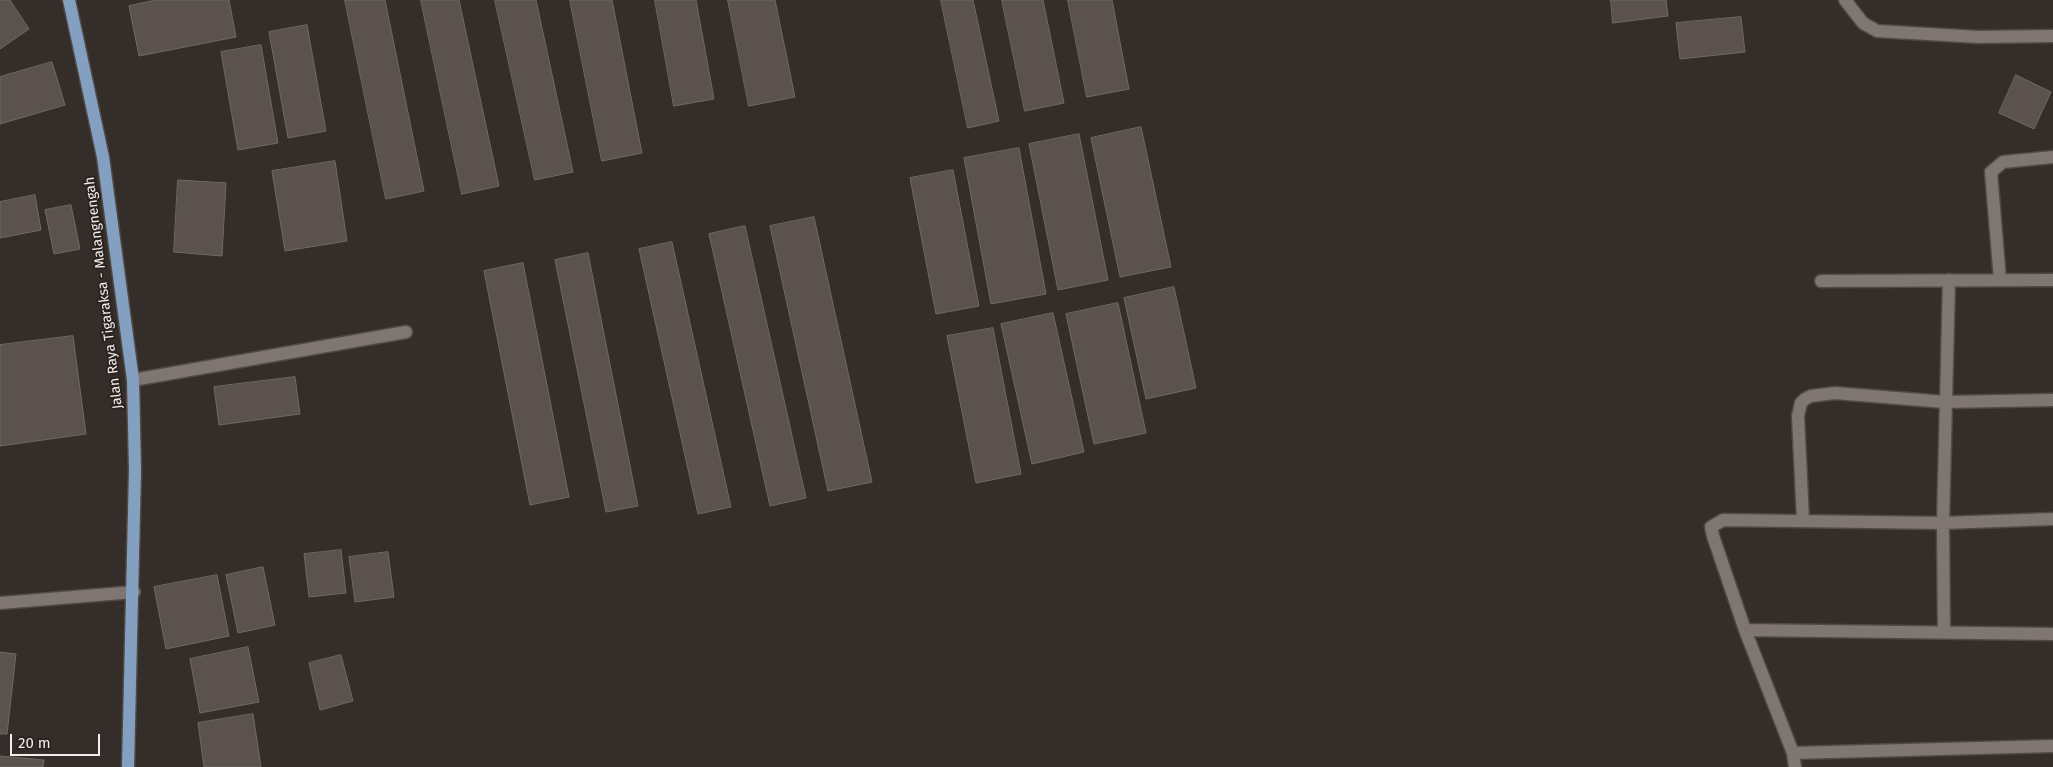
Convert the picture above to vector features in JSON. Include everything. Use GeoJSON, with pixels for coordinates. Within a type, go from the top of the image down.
{"type":"FeatureCollection","features":[{"type":"Feature","properties":{"kind":"main road","name":"Jalan Raya Tigaraksa - Malangnengah"},"geometry":{"type":"LineString","coordinates":[[69,0],[103,157],[132,380],[135,470],[134,592],[128,767]]}},
{"type":"Feature","properties":{"kind":"street"},"geometry":{"type":"LineString","coordinates":[[1845,0],[1863,23],[1877,31],[1978,37],[2053,36]]}},
{"type":"Feature","properties":{"kind":"street"},"geometry":{"type":"LineString","coordinates":[[2000,280],[1991,172],[2004,162],[2053,157]]}},
{"type":"Feature","properties":{"kind":"street"},"geometry":{"type":"LineString","coordinates":[[1944,632],[1943,523],[1948,280]]}},
{"type":"Feature","properties":{"kind":"street"},"geometry":{"type":"LineString","coordinates":[[1821,281],[2053,280]]}},
{"type":"Feature","properties":{"kind":"street"},"geometry":{"type":"LineString","coordinates":[[132,380],[406,332]]}},
{"type":"Feature","properties":{"kind":"street"},"geometry":{"type":"LineString","coordinates":[[1803,520],[1798,416],[1801,403],[1805,399],[1812,396],[1835,394],[1945,402],[2053,400]]}},
{"type":"Feature","properties":{"kind":"street"},"geometry":{"type":"LineString","coordinates":[[1795,767],[1793,752],[1745,630],[1712,536],[1711,526],[1723,520],[1943,523],[2053,519]]}},
{"type":"Feature","properties":{"kind":"street"},"geometry":{"type":"LineString","coordinates":[[0,603],[134,592]]}},
{"type":"Feature","properties":{"kind":"street"},"geometry":{"type":"LineString","coordinates":[[1745,630],[2053,634]]}},
{"type":"Feature","properties":{"kind":"street"},"geometry":{"type":"LineString","coordinates":[[1793,752],[2053,746]]}},
{"type":"Feature","properties":{"kind":"building"},"geometry":{"type":"Polygon","coordinates":[[[0,0],[10,0],[29,29],[0,49],[0,0]]]}},
{"type":"Feature","properties":{"kind":"building"},"geometry":{"type":"Polygon","coordinates":[[[157,0],[229,0],[236,37],[139,56],[129,6],[157,0]]]}},
{"type":"Feature","properties":{"kind":"building"},"geometry":{"type":"Polygon","coordinates":[[[345,0],[385,0],[424,191],[386,199],[345,0]]]}},
{"type":"Feature","properties":{"kind":"building"},"geometry":{"type":"Polygon","coordinates":[[[421,0],[459,0],[499,186],[462,194],[421,0]]]}},
{"type":"Feature","properties":{"kind":"building"},"geometry":{"type":"Polygon","coordinates":[[[495,0],[536,0],[573,172],[535,180],[495,0]]]}},
{"type":"Feature","properties":{"kind":"building"},"geometry":{"type":"Polygon","coordinates":[[[570,0],[612,0],[642,153],[602,161],[570,0]]]}},
{"type":"Feature","properties":{"kind":"building"},"geometry":{"type":"Polygon","coordinates":[[[655,0],[696,0],[714,99],[674,106],[655,0]]]}},
{"type":"Feature","properties":{"kind":"building"},"geometry":{"type":"Polygon","coordinates":[[[728,0],[775,0],[795,97],[749,106],[728,0]]]}},
{"type":"Feature","properties":{"kind":"building"},"geometry":{"type":"Polygon","coordinates":[[[941,0],[973,0],[999,121],[968,128],[941,0]]]}},
{"type":"Feature","properties":{"kind":"building"},"geometry":{"type":"Polygon","coordinates":[[[1002,0],[1043,0],[1064,103],[1025,111],[1002,0]]]}},
{"type":"Feature","properties":{"kind":"building"},"geometry":{"type":"Polygon","coordinates":[[[1068,0],[1112,0],[1129,89],[1087,97],[1068,0]]]}},
{"type":"Feature","properties":{"kind":"building"},"geometry":{"type":"Polygon","coordinates":[[[1611,0],[1666,0],[1668,16],[1613,23],[1611,0]]]}},
{"type":"Feature","properties":{"kind":"building"},"geometry":{"type":"Polygon","coordinates":[[[1741,17],[1745,52],[1680,59],[1676,23],[1741,17]]]}},
{"type":"Feature","properties":{"kind":"building"},"geometry":{"type":"Polygon","coordinates":[[[307,25],[326,131],[288,138],[269,32],[307,25]]]}},
{"type":"Feature","properties":{"kind":"building"},"geometry":{"type":"Polygon","coordinates":[[[261,45],[278,143],[238,150],[221,52],[261,45]]]}},
{"type":"Feature","properties":{"kind":"building"},"geometry":{"type":"Polygon","coordinates":[[[52,62],[65,105],[0,124],[0,77],[52,62]]]}},
{"type":"Feature","properties":{"kind":"building"},"geometry":{"type":"Polygon","coordinates":[[[2016,75],[2051,92],[2034,129],[1999,113],[2016,75]]]}},
{"type":"Feature","properties":{"kind":"building"},"geometry":{"type":"Polygon","coordinates":[[[1141,127],[1171,267],[1120,277],[1091,138],[1141,127]]]}},
{"type":"Feature","properties":{"kind":"building"},"geometry":{"type":"Polygon","coordinates":[[[1079,134],[1108,280],[1058,290],[1029,144],[1079,134]]]}},
{"type":"Feature","properties":{"kind":"building"},"geometry":{"type":"Polygon","coordinates":[[[1019,148],[1046,294],[991,304],[964,158],[1019,148]]]}},
{"type":"Feature","properties":{"kind":"building"},"geometry":{"type":"Polygon","coordinates":[[[335,161],[347,241],[285,251],[272,171],[335,161]]]}},
{"type":"Feature","properties":{"kind":"building"},"geometry":{"type":"Polygon","coordinates":[[[953,170],[979,306],[936,314],[910,178],[953,170]]]}},
{"type":"Feature","properties":{"kind":"building"},"geometry":{"type":"Polygon","coordinates":[[[178,180],[226,183],[222,256],[174,252],[178,180]]]}},
{"type":"Feature","properties":{"kind":"building"},"geometry":{"type":"Polygon","coordinates":[[[35,195],[41,230],[0,238],[0,202],[35,195]]]}},
{"type":"Feature","properties":{"kind":"building"},"geometry":{"type":"Polygon","coordinates":[[[71,205],[80,249],[54,254],[45,210],[71,205]]]}},
{"type":"Feature","properties":{"kind":"building"},"geometry":{"type":"Polygon","coordinates":[[[814,217],[872,482],[828,491],[770,226],[814,217]]]}},
{"type":"Feature","properties":{"kind":"building"},"geometry":{"type":"Polygon","coordinates":[[[745,226],[806,498],[770,506],[709,234],[745,226]]]}},
{"type":"Feature","properties":{"kind":"building"},"geometry":{"type":"Polygon","coordinates":[[[672,242],[731,507],[698,514],[639,249],[672,242]]]}},
{"type":"Feature","properties":{"kind":"building"},"geometry":{"type":"Polygon","coordinates":[[[588,253],[638,506],[606,512],[555,260],[588,253]]]}},
{"type":"Feature","properties":{"kind":"building"},"geometry":{"type":"Polygon","coordinates":[[[523,263],[569,497],[530,505],[484,271],[523,263]]]}},
{"type":"Feature","properties":{"kind":"building"},"geometry":{"type":"Polygon","coordinates":[[[1174,287],[1196,388],[1146,399],[1124,298],[1174,287]]]}},
{"type":"Feature","properties":{"kind":"building"},"geometry":{"type":"Polygon","coordinates":[[[1118,303],[1146,433],[1094,444],[1066,314],[1118,303]]]}},
{"type":"Feature","properties":{"kind":"building"},"geometry":{"type":"Polygon","coordinates":[[[1053,313],[1084,452],[1032,464],[1001,324],[1053,313]]]}},
{"type":"Feature","properties":{"kind":"building"},"geometry":{"type":"Polygon","coordinates":[[[993,328],[1021,474],[976,483],[947,336],[993,328]]]}},
{"type":"Feature","properties":{"kind":"building"},"geometry":{"type":"Polygon","coordinates":[[[73,336],[86,434],[0,446],[0,345],[73,336]]]}},
{"type":"Feature","properties":{"kind":"building"},"geometry":{"type":"Polygon","coordinates":[[[295,377],[300,414],[219,425],[214,387],[295,377]]]}},
{"type":"Feature","properties":{"kind":"building"},"geometry":{"type":"Polygon","coordinates":[[[341,550],[346,593],[309,597],[304,554],[341,550]]]}},
{"type":"Feature","properties":{"kind":"building"},"geometry":{"type":"Polygon","coordinates":[[[388,552],[394,597],[355,602],[349,557],[388,552]]]}},
{"type":"Feature","properties":{"kind":"building"},"geometry":{"type":"Polygon","coordinates":[[[263,567],[275,625],[238,633],[226,575],[263,567]]]}},
{"type":"Feature","properties":{"kind":"building"},"geometry":{"type":"Polygon","coordinates":[[[217,575],[229,636],[166,649],[154,587],[217,575]]]}},
{"type":"Feature","properties":{"kind":"building"},"geometry":{"type":"Polygon","coordinates":[[[248,647],[259,702],[200,713],[190,659],[248,647]]]}},
{"type":"Feature","properties":{"kind":"building"},"geometry":{"type":"Polygon","coordinates":[[[0,652],[16,654],[7,734],[0,734],[0,652]]]}},
{"type":"Feature","properties":{"kind":"building"},"geometry":{"type":"Polygon","coordinates":[[[341,655],[353,701],[320,710],[309,663],[341,655]]]}},
{"type":"Feature","properties":{"kind":"building"},"geometry":{"type":"Polygon","coordinates":[[[253,714],[261,767],[204,767],[198,723],[253,714]]]}},
{"type":"Feature","properties":{"kind":"building"},"geometry":{"type":"Polygon","coordinates":[[[0,756],[44,760],[43,767],[0,767],[0,756]]]}}]}
